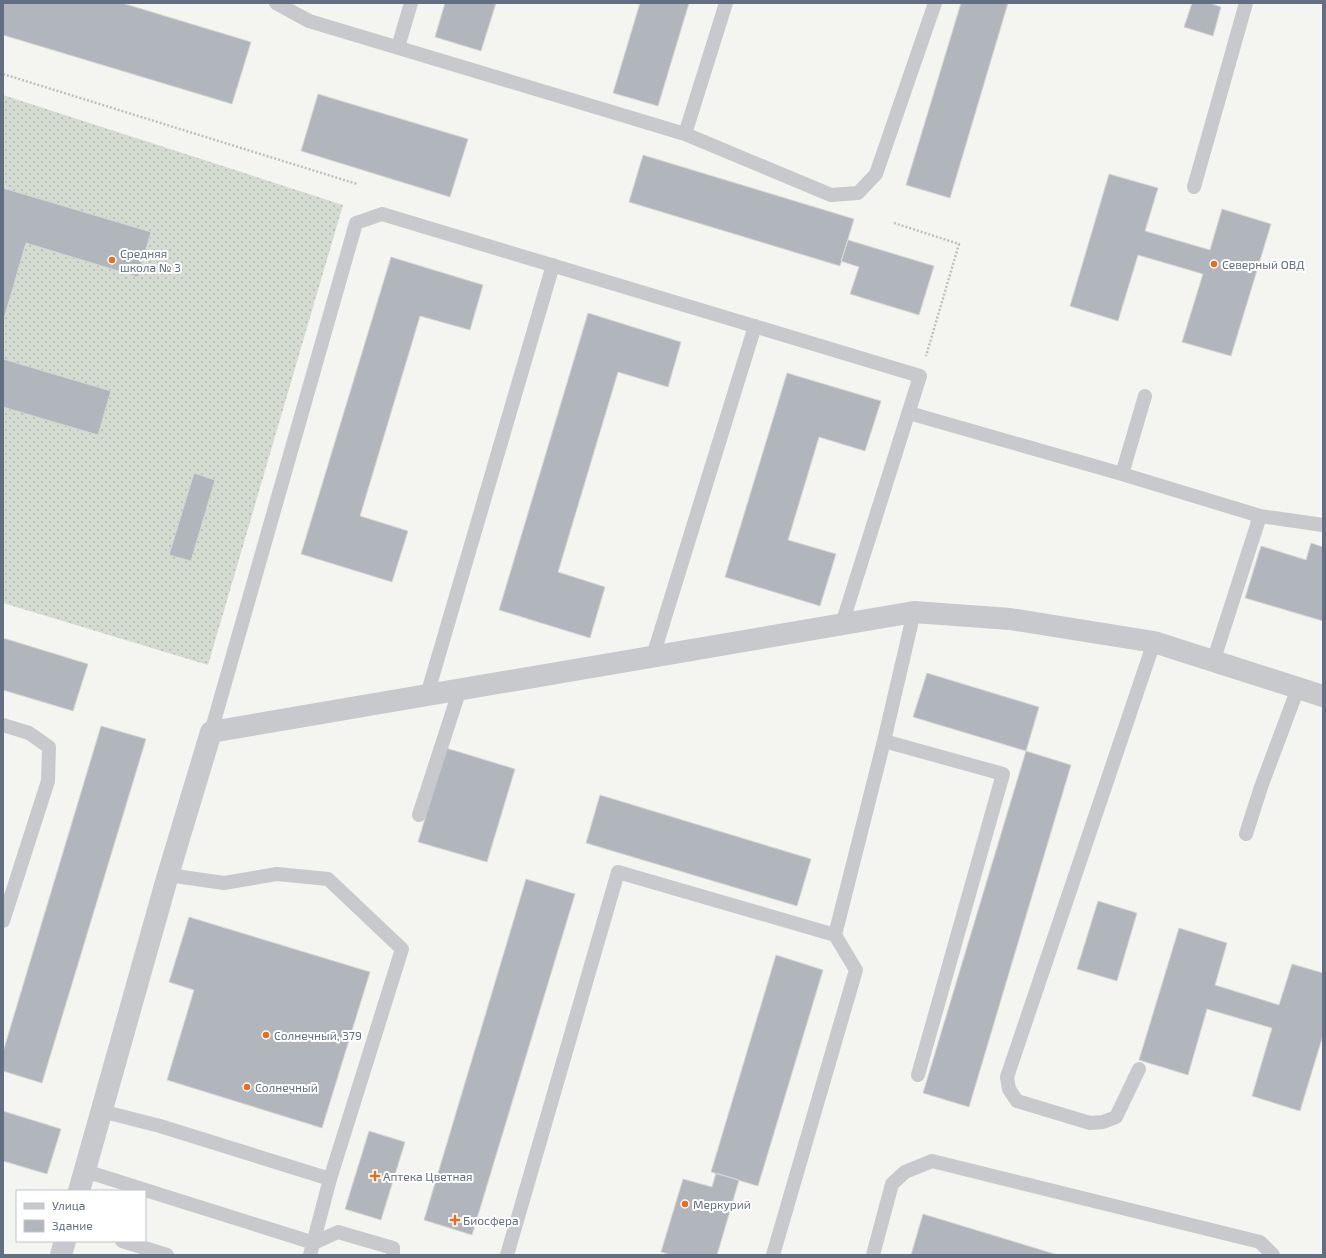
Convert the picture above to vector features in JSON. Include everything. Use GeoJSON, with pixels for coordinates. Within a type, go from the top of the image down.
{"type":"FeatureCollection","features":[{"type":"Feature","properties":{"kind":"street"},"geometry":{"type":"LineString","coordinates":[[82,1181],[168,875],[211,732],[914,612],[1010,619],[1154,642],[1323,696]]}},
{"type":"Feature","properties":{"kind":"street"},"geometry":{"type":"LineString","coordinates":[[61,1255],[65,1242]]}},
{"type":"Feature","properties":{"kind":"lane"},"geometry":{"type":"LineString","coordinates":[[276,3],[309,21],[685,134],[831,195],[858,193],[876,174],[935,3]]}},
{"type":"Feature","properties":{"kind":"lane"},"geometry":{"type":"LineString","coordinates":[[398,47],[411,3]]}},
{"type":"Feature","properties":{"kind":"lane"},"geometry":{"type":"LineString","coordinates":[[685,134],[726,3]]}},
{"type":"Feature","properties":{"kind":"lane"},"geometry":{"type":"LineString","coordinates":[[1194,186],[1246,3]]}},
{"type":"Feature","properties":{"kind":"lane"},"geometry":{"type":"LineString","coordinates":[[211,732],[356,223],[382,214],[920,376],[842,624]]}},
{"type":"Feature","properties":{"kind":"lane"},"geometry":{"type":"LineString","coordinates":[[427,695],[553,265]]}},
{"type":"Feature","properties":{"kind":"lane"},"geometry":{"type":"LineString","coordinates":[[653,656],[754,326]]}},
{"type":"Feature","properties":{"kind":"lane"},"geometry":{"type":"LineString","coordinates":[[1122,474],[1145,396]]}},
{"type":"Feature","properties":{"kind":"lane"},"geometry":{"type":"LineString","coordinates":[[909,413],[1122,474],[1260,516],[1323,525]]}},
{"type":"Feature","properties":{"kind":"lane"},"geometry":{"type":"LineString","coordinates":[[1214,662],[1260,516]]}},
{"type":"Feature","properties":{"kind":"lane"},"geometry":{"type":"LineString","coordinates":[[835,935],[884,741],[914,612]]}},
{"type":"Feature","properties":{"kind":"lane"},"geometry":{"type":"LineString","coordinates":[[1139,1069],[1116,1117],[1103,1122],[1090,1123],[1017,1101],[1009,1089],[1007,1077],[1154,642]]}},
{"type":"Feature","properties":{"kind":"lane"},"geometry":{"type":"LineString","coordinates":[[1246,834],[1261,787],[1298,688]]}},
{"type":"Feature","properties":{"kind":"lane"},"geometry":{"type":"LineString","coordinates":[[418,816],[460,689]]}},
{"type":"Feature","properties":{"kind":"lane"},"geometry":{"type":"LineString","coordinates":[[3,725],[29,733],[49,748],[48,781],[3,921]]}},
{"type":"Feature","properties":{"kind":"lane"},"geometry":{"type":"LineString","coordinates":[[884,741],[1003,774],[918,1075]]}},
{"type":"Feature","properties":{"kind":"lane"},"geometry":{"type":"LineString","coordinates":[[507,1255],[618,872],[835,935],[856,970],[772,1255]]}},
{"type":"Feature","properties":{"kind":"lane"},"geometry":{"type":"LineString","coordinates":[[168,875],[224,883],[277,874],[328,879],[402,949],[330,1179],[312,1249]]}},
{"type":"Feature","properties":{"kind":"lane"},"geometry":{"type":"LineString","coordinates":[[101,1110],[160,1126],[330,1179]]}},
{"type":"Feature","properties":{"kind":"lane"},"geometry":{"type":"LineString","coordinates":[[873,1255],[892,1184],[905,1172],[932,1161],[1260,1242],[1273,1255]]}},
{"type":"Feature","properties":{"kind":"lane"},"geometry":{"type":"LineString","coordinates":[[82,1181],[112,1190]]}},
{"type":"Feature","properties":{"kind":"lane"},"geometry":{"type":"LineString","coordinates":[[146,1200],[312,1249],[338,1232],[393,1248],[393,1255]]}},
{"type":"Feature","properties":{"kind":"lane"},"geometry":{"type":"LineString","coordinates":[[125,1242],[167,1255]]}},
{"type":"Feature","properties":{"kind":"path"},"geometry":{"type":"LineString","coordinates":[[3,74],[357,184]]}},
{"type":"Feature","properties":{"kind":"path"},"geometry":{"type":"LineString","coordinates":[[894,223],[959,244],[920,376]]}},
{"type":"Feature","properties":{"kind":"shaded area"},"geometry":{"type":"Polygon","coordinates":[[[3,95],[343,205],[208,665],[3,603],[3,95]]]}},
{"type":"Feature","properties":{"kind":"building"},"geometry":{"type":"Polygon","coordinates":[[[3,3],[122,3],[251,42],[232,104],[3,35],[3,3]]]}},
{"type":"Feature","properties":{"kind":"building"},"geometry":{"type":"Polygon","coordinates":[[[445,3],[496,3],[481,51],[435,37],[445,3]]]}},
{"type":"Feature","properties":{"kind":"building"},"geometry":{"type":"Polygon","coordinates":[[[640,3],[689,3],[658,106],[613,93],[640,3]]]}},
{"type":"Feature","properties":{"kind":"building"},"geometry":{"type":"Polygon","coordinates":[[[961,3],[1008,3],[950,198],[906,185],[961,3]]]}},
{"type":"Feature","properties":{"kind":"building"},"geometry":{"type":"Polygon","coordinates":[[[1192,3],[1209,3],[1221,7],[1213,36],[1184,27],[1192,3]]]}},
{"type":"Feature","properties":{"kind":"building"},"geometry":{"type":"Polygon","coordinates":[[[318,94],[468,139],[450,197],[301,151],[318,94]]]}},
{"type":"Feature","properties":{"kind":"building"},"geometry":{"type":"Polygon","coordinates":[[[643,155],[854,219],[840,266],[629,202],[643,155]]]}},
{"type":"Feature","properties":{"kind":"building","name":"Северный ОВД"},"geometry":{"type":"Polygon","coordinates":[[[1109,174],[1158,188],[1145,231],[1210,250],[1222,209],[1271,224],[1231,356],[1182,342],[1203,274],[1138,255],[1118,321],[1070,306],[1109,174]]]}},
{"type":"Feature","properties":{"kind":"building","name":"Средняя школа № 3"},"geometry":{"type":"Polygon","coordinates":[[[3,188],[151,232],[138,277],[26,243],[3,322],[3,188]]]}},
{"type":"Feature","properties":{"kind":"building"},"geometry":{"type":"Polygon","coordinates":[[[848,240],[934,266],[919,315],[850,294],[859,267],[841,261],[848,240]]]}},
{"type":"Feature","properties":{"kind":"building"},"geometry":{"type":"Polygon","coordinates":[[[391,257],[483,285],[470,330],[420,316],[360,516],[408,531],[392,582],[301,554],[391,257]]]}},
{"type":"Feature","properties":{"kind":"building"},"geometry":{"type":"Polygon","coordinates":[[[588,313],[681,342],[668,387],[618,372],[558,572],[605,587],[590,638],[499,610],[588,313]]]}},
{"type":"Feature","properties":{"kind":"building"},"geometry":{"type":"Polygon","coordinates":[[[3,359],[111,391],[98,435],[3,407],[3,359]]]}},
{"type":"Feature","properties":{"kind":"building"},"geometry":{"type":"Polygon","coordinates":[[[787,373],[881,401],[865,451],[819,437],[788,540],[836,554],[820,606],[725,577],[787,373]]]}},
{"type":"Feature","properties":{"kind":"building"},"geometry":{"type":"Polygon","coordinates":[[[194,473],[215,480],[191,561],[169,555],[194,473]]]}},
{"type":"Feature","properties":{"kind":"building"},"geometry":{"type":"Polygon","coordinates":[[[1311,543],[1323,547],[1323,621],[1245,598],[1261,546],[1306,560],[1311,543]]]}},
{"type":"Feature","properties":{"kind":"building"},"geometry":{"type":"Polygon","coordinates":[[[3,638],[88,664],[73,711],[3,690],[3,638]]]}},
{"type":"Feature","properties":{"kind":"building"},"geometry":{"type":"Polygon","coordinates":[[[927,673],[1039,707],[1026,751],[913,717],[927,673]]]}},
{"type":"Feature","properties":{"kind":"building"},"geometry":{"type":"Polygon","coordinates":[[[101,726],[146,739],[42,1083],[3,1071],[3,1052],[101,726]]]}},
{"type":"Feature","properties":{"kind":"building"},"geometry":{"type":"Polygon","coordinates":[[[446,748],[515,769],[487,862],[418,842],[446,748]]]}},
{"type":"Feature","properties":{"kind":"building"},"geometry":{"type":"Polygon","coordinates":[[[1026,751],[1071,765],[969,1107],[923,1093],[1026,751]]]}},
{"type":"Feature","properties":{"kind":"building"},"geometry":{"type":"Polygon","coordinates":[[[600,795],[811,859],[797,906],[586,843],[600,795]]]}},
{"type":"Feature","properties":{"kind":"building"},"geometry":{"type":"Polygon","coordinates":[[[526,879],[575,894],[472,1235],[424,1220],[526,879]]]}},
{"type":"Feature","properties":{"kind":"building"},"geometry":{"type":"Polygon","coordinates":[[[1098,901],[1137,913],[1117,981],[1077,969],[1098,901]]]}},
{"type":"Feature","properties":{"kind":"building","name":"Солнечный, 379"},"geometry":{"type":"Polygon","coordinates":[[[189,917],[370,972],[322,1128],[167,1080],[194,990],[169,982],[189,917]]]}},
{"type":"Feature","properties":{"kind":"building"},"geometry":{"type":"Polygon","coordinates":[[[1179,928],[1227,943],[1215,985],[1279,1005],[1292,964],[1323,973],[1323,1035],[1300,1111],[1252,1096],[1272,1028],[1207,1009],[1188,1075],[1139,1060],[1179,928]]]}},
{"type":"Feature","properties":{"kind":"building"},"geometry":{"type":"Polygon","coordinates":[[[776,955],[823,970],[758,1186],[711,1172],[776,955]]]}},
{"type":"Feature","properties":{"kind":"building"},"geometry":{"type":"Polygon","coordinates":[[[3,1111],[61,1129],[47,1174],[3,1161],[3,1111]]]}},
{"type":"Feature","properties":{"kind":"building","name":"Аптека Цветная"},"geometry":{"type":"Polygon","coordinates":[[[369,1131],[405,1142],[381,1220],[345,1209],[369,1131]]]}},
{"type":"Feature","properties":{"kind":"building"},"geometry":{"type":"Polygon","coordinates":[[[716,1173],[739,1180],[717,1255],[671,1255],[661,1252],[683,1179],[712,1187],[716,1173]]]}},
{"type":"Feature","properties":{"kind":"building"},"geometry":{"type":"Polygon","coordinates":[[[923,1214],[1058,1255],[911,1255],[923,1214]]]}},
{"type":"Feature","properties":{"kind":"place","name":"Средняя школа № 3"},"geometry":{"type":"Point","coordinates":[112,260]}},
{"type":"Feature","properties":{"kind":"place","name":"Северный ОВД"},"geometry":{"type":"Point","coordinates":[1214,264]}},
{"type":"Feature","properties":{"kind":"place","name":"Солнечный, 379"},"geometry":{"type":"Point","coordinates":[266,1035]}},
{"type":"Feature","properties":{"kind":"place","name":"Солнечный"},"geometry":{"type":"Point","coordinates":[247,1087]}},
{"type":"Feature","properties":{"kind":"place","name":"Аптека Цветная"},"geometry":{"type":"Point","coordinates":[375,1176]}},
{"type":"Feature","properties":{"kind":"place","name":"Меркурий"},"geometry":{"type":"Point","coordinates":[685,1204]}},
{"type":"Feature","properties":{"kind":"place","name":"Биосфера"},"geometry":{"type":"Point","coordinates":[455,1220]}}]}
